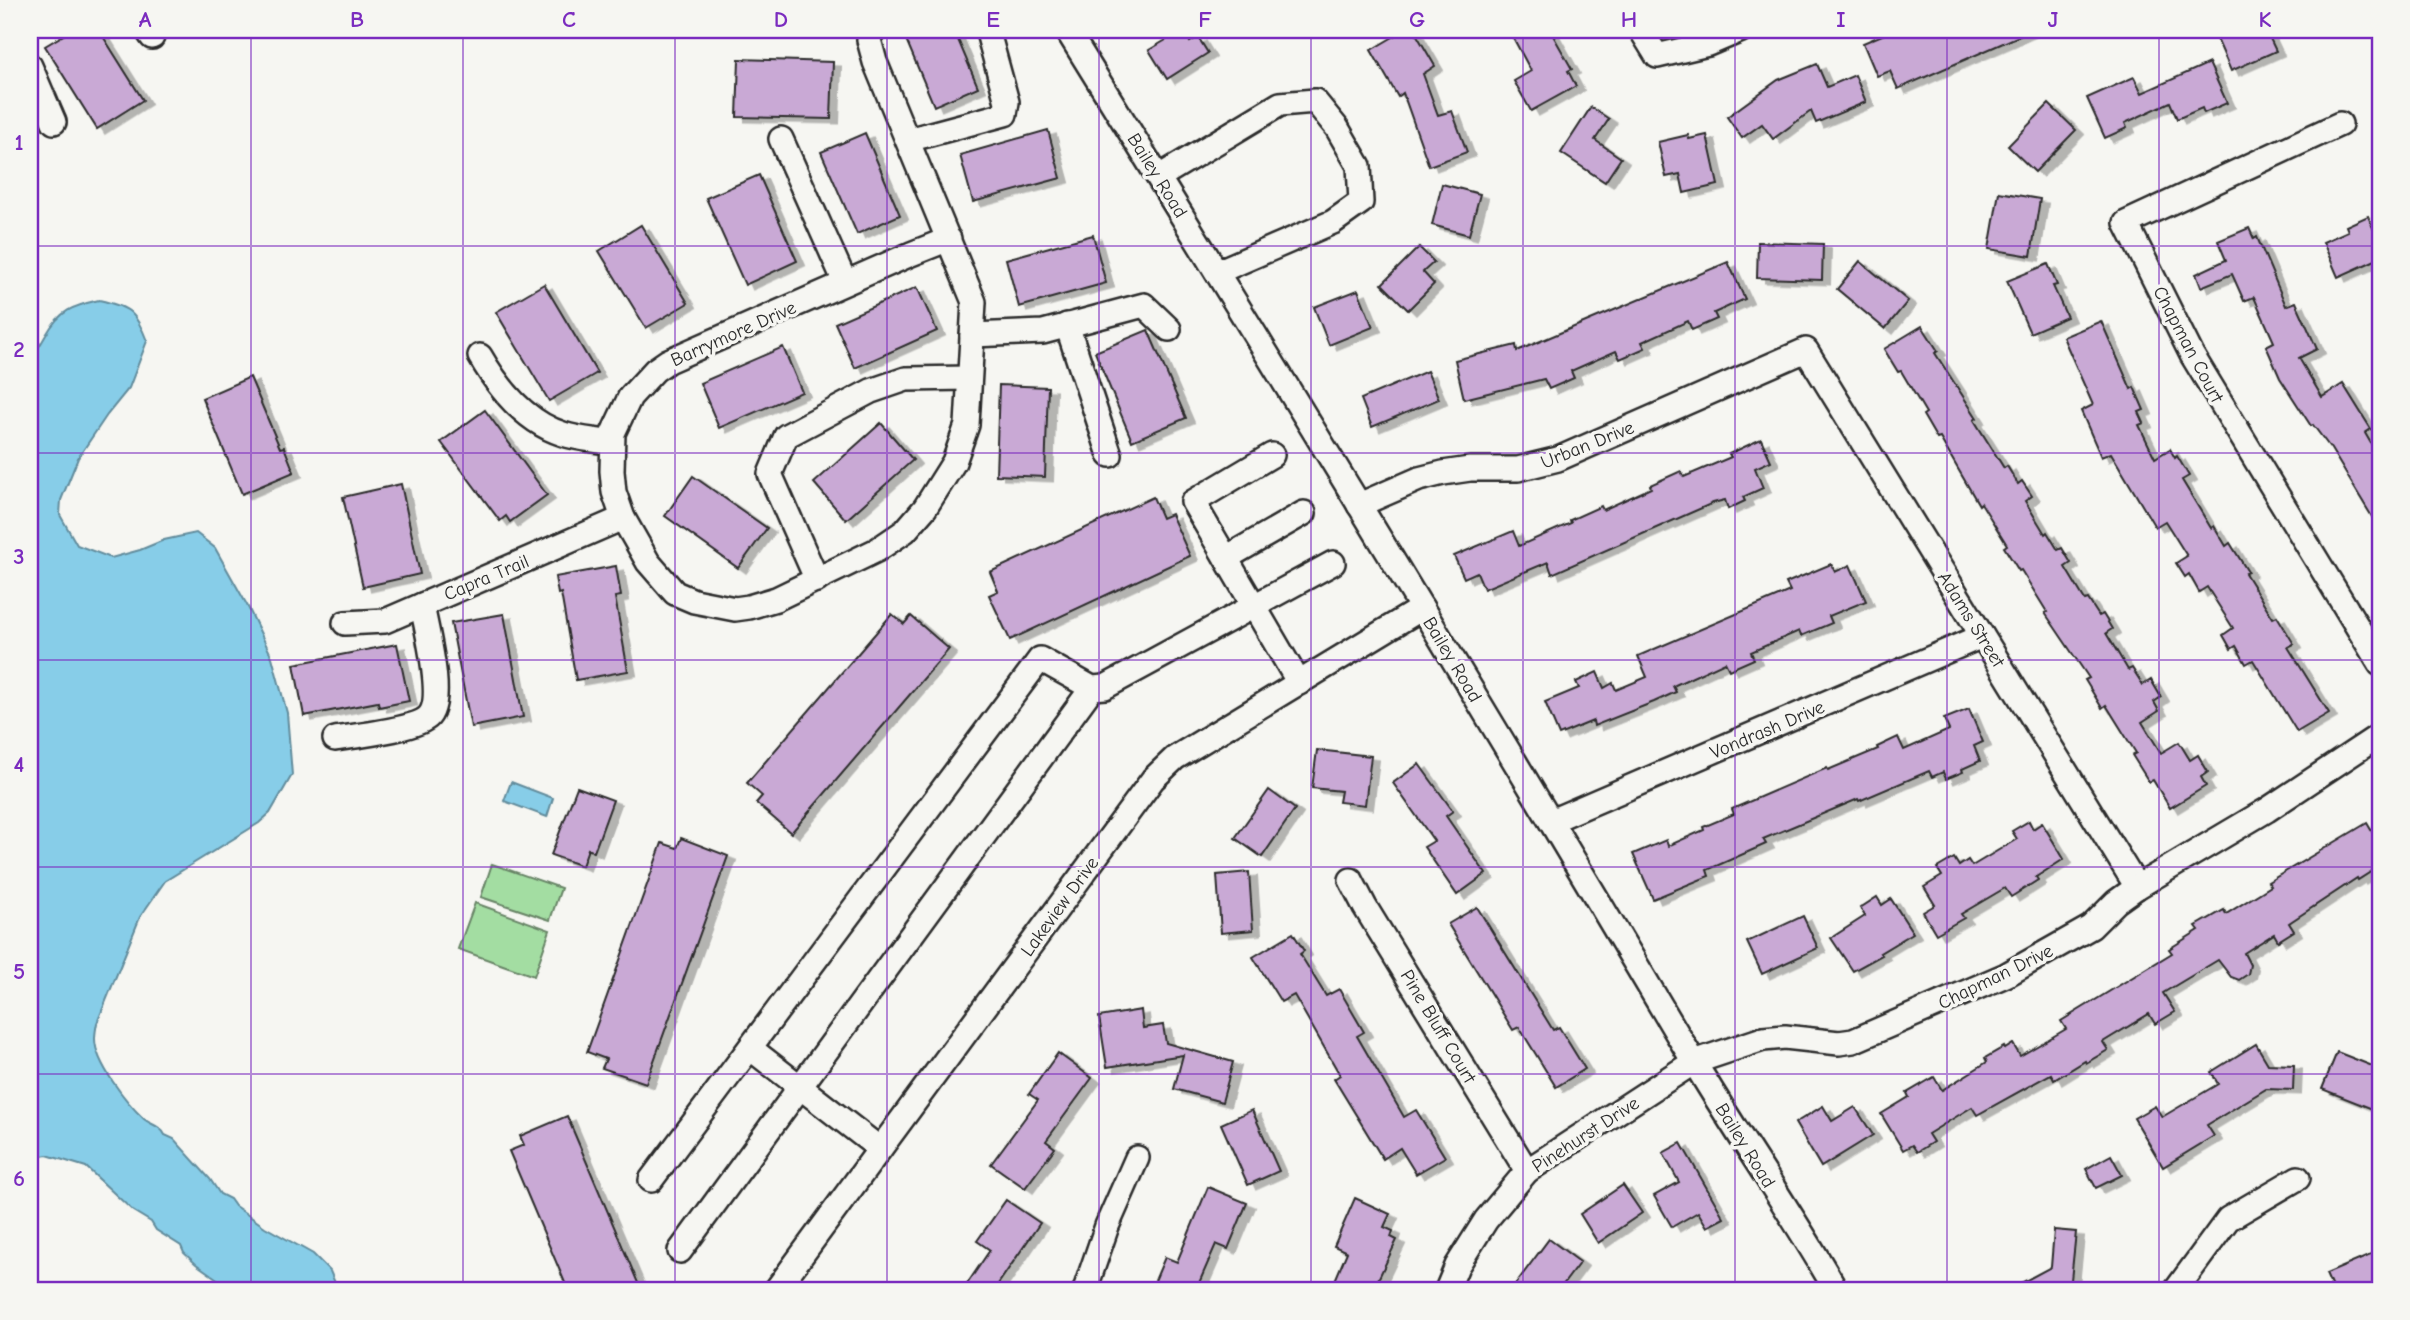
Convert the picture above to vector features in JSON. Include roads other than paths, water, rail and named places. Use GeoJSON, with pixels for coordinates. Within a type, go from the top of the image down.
{"type":"FeatureCollection","features":[{"type":"Feature","properties":{"kind":"street","name":"Barrymore Drive"},"geometry":{"type":"LineString","coordinates":[[871,30],[869,40],[876,62],[949,239],[974,302],[967,425],[954,462],[925,508],[905,531],[877,550],[776,599],[749,607],[718,607],[675,593],[648,562],[623,518],[614,492],[612,433],[630,397],[655,370],[668,361],[949,239]]}},
{"type":"Feature","properties":{"kind":"street","name":"Bailey Road"},"geometry":{"type":"LineString","coordinates":[[1067,30],[1422,608],[1694,1062],[1836,1290]]}},
{"type":"Feature","properties":{"kind":"street"},"geometry":{"type":"LineString","coordinates":[[1641,30],[1657,56],[1708,44],[1741,30]]}},
{"type":"Feature","properties":{"kind":"street"},"geometry":{"type":"LineString","coordinates":[[908,141],[1005,114],[1007,102],[989,36]]}},
{"type":"Feature","properties":{"kind":"street"},"geometry":{"type":"LineString","coordinates":[[30,68],[54,122]]}},
{"type":"Feature","properties":{"kind":"street"},"geometry":{"type":"LineString","coordinates":[[1159,177],[1280,104],[1315,101],[1337,128],[1359,166],[1361,202],[1333,222],[1217,272]]}},
{"type":"Feature","properties":{"kind":"street","name":"Chapman Court"},"geometry":{"type":"LineString","coordinates":[[2340,124],[2126,223],[2192,355],[2380,664]]}},
{"type":"Feature","properties":{"kind":"street"},"geometry":{"type":"LineString","coordinates":[[781,139],[845,282]]}},
{"type":"Feature","properties":{"kind":"street"},"geometry":{"type":"LineString","coordinates":[[972,335],[1043,332],[1144,305],[1169,329]]}},
{"type":"Feature","properties":{"kind":"street"},"geometry":{"type":"LineString","coordinates":[[1067,325],[1110,455]]}},
{"type":"Feature","properties":{"kind":"street","name":"Urban Drive"},"geometry":{"type":"LineString","coordinates":[[1359,505],[1443,473],[1470,469],[1518,469],[1558,459],[1806,351]]}},
{"type":"Feature","properties":{"kind":"street","name":"Adams Street"},"geometry":{"type":"LineString","coordinates":[[1806,351],[2137,887]]}},
{"type":"Feature","properties":{"kind":"street"},"geometry":{"type":"LineString","coordinates":[[480,356],[489,372],[534,422],[564,434],[612,443]]}},
{"type":"Feature","properties":{"kind":"street"},"geometry":{"type":"LineString","coordinates":[[817,580],[770,474],[786,436],[871,391],[906,379],[969,378]]}},
{"type":"Feature","properties":{"kind":"street"},"geometry":{"type":"LineString","coordinates":[[1272,455],[1193,502],[1299,683]]}},
{"type":"Feature","properties":{"kind":"street"},"geometry":{"type":"LineString","coordinates":[[1226,558],[1304,513]]}},
{"type":"Feature","properties":{"kind":"street","name":"Capra Trail"},"geometry":{"type":"LineString","coordinates":[[345,623],[385,621],[623,518]]}},
{"type":"Feature","properties":{"kind":"street"},"geometry":{"type":"LineString","coordinates":[[651,1180],[1040,659],[1092,688],[1105,687],[1333,563]]}},
{"type":"Feature","properties":{"kind":"street"},"geometry":{"type":"LineString","coordinates":[[335,739],[414,725],[429,718],[436,705],[436,688],[422,605]]}},
{"type":"Feature","properties":{"kind":"street","name":"Lakeview Drive"},"geometry":{"type":"LineString","coordinates":[[776,1290],[1153,779],[1175,758],[1422,608]]}},
{"type":"Feature","properties":{"kind":"street","name":"Vondrash Drive"},"geometry":{"type":"LineString","coordinates":[[1551,821],[1982,636]]}},
{"type":"Feature","properties":{"kind":"street"},"geometry":{"type":"LineString","coordinates":[[680,1251],[1092,688]]}},
{"type":"Feature","properties":{"kind":"street","name":"Chapman Drive"},"geometry":{"type":"LineString","coordinates":[[1694,1062],[1763,1039],[1785,1037],[1839,1043],[1866,1037],[2027,964],[2091,927],[2116,902],[2137,887],[2267,810],[2380,735]]}},
{"type":"Feature","properties":{"kind":"street","name":"Pine Bluff Court"},"geometry":{"type":"LineString","coordinates":[[1351,880],[1527,1171]]}},
{"type":"Feature","properties":{"kind":"street"},"geometry":{"type":"LineString","coordinates":[[750,1048],[880,1149]]}},
{"type":"Feature","properties":{"kind":"street","name":"Pinehurst Drive"},"geometry":{"type":"LineString","coordinates":[[1447,1290],[1457,1266],[1486,1220],[1527,1171],[1694,1062]]}},
{"type":"Feature","properties":{"kind":"street"},"geometry":{"type":"LineString","coordinates":[[1085,1290],[1107,1226],[1137,1158]]}},
{"type":"Feature","properties":{"kind":"street"},"geometry":{"type":"LineString","coordinates":[[2176,1290],[2228,1219],[2298,1178]]}},
{"type":"Feature","properties":{"kind":"water"},"geometry":{"type":"Polygon","coordinates":[[[99,300],[118,305],[130,312],[139,323],[147,341],[129,388],[78,458],[61,500],[60,515],[77,545],[111,558],[164,540],[196,533],[215,548],[272,657],[287,713],[292,775],[270,813],[259,823],[165,881],[140,917],[97,1023],[96,1049],[113,1082],[144,1119],[174,1139],[220,1194],[230,1199],[235,1206],[265,1227],[313,1254],[330,1271],[338,1290],[233,1290],[196,1264],[184,1253],[181,1246],[133,1211],[86,1167],[47,1155],[30,1158],[30,357],[51,327],[68,310],[99,300]]]}},
{"type":"Feature","properties":{"kind":"water"},"geometry":{"type":"Polygon","coordinates":[[[511,782],[553,798],[547,817],[504,801],[511,782]]]}}]}
